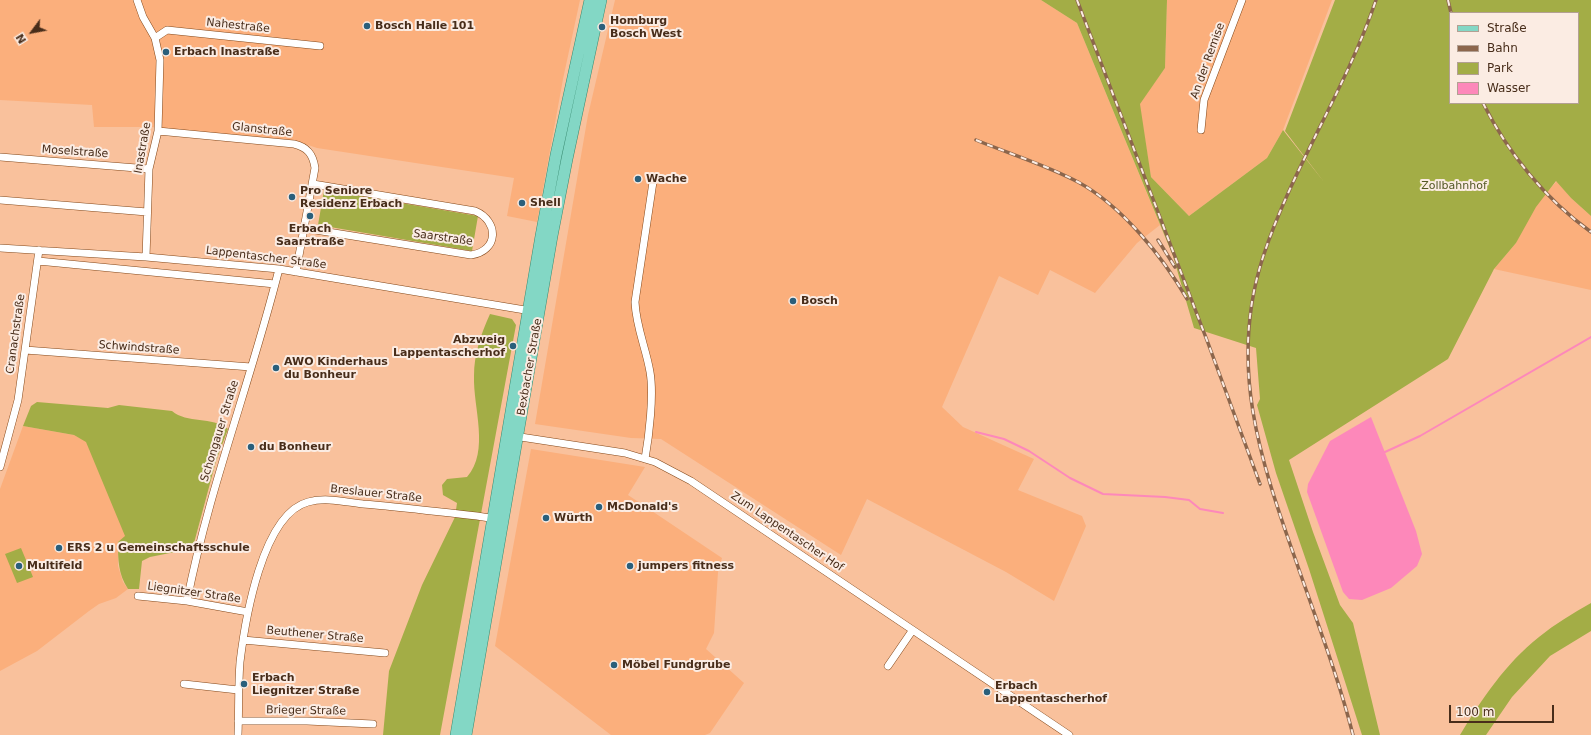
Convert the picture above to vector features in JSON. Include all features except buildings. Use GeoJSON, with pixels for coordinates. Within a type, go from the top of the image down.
{"type":"FeatureCollection","features":[{"type":"Feature","properties":{"kind":"main road","name":"Bexbacher Straße"},"geometry":{"type":"LineString","coordinates":[[466,735],[512,435],[528,310],[556,155],[590,0]]}},
{"type":"Feature","properties":{"kind":"main road","name":"Bexbacher Straße"},"geometry":{"type":"LineString","coordinates":[[456,735],[498,520],[500,476],[512,435],[539,312],[567,159],[601,0]]}},
{"type":"Feature","properties":{"kind":"street","name":"Inastraße"},"geometry":{"type":"LineString","coordinates":[[137,0],[143,17],[155,38],[160,60],[158,131],[149,169],[146,257]]}},
{"type":"Feature","properties":{"kind":"street","name":"An der Remise"},"geometry":{"type":"LineString","coordinates":[[1201,130],[1204,100],[1242,0]]}},
{"type":"Feature","properties":{"kind":"street","name":"Nahestraße"},"geometry":{"type":"LineString","coordinates":[[155,38],[167,30],[320,46]]}},
{"type":"Feature","properties":{"kind":"street","name":"Glanstraße"},"geometry":{"type":"LineString","coordinates":[[158,131],[303,146],[310,152],[314,160],[312,184],[296,272]]}},
{"type":"Feature","properties":{"kind":"street","name":"Moselstraße"},"geometry":{"type":"LineString","coordinates":[[0,157],[149,169]]}},
{"type":"Feature","properties":{"kind":"street"},"geometry":{"type":"LineString","coordinates":[[645,459],[651,390],[650,372],[636,319],[635,302],[653,182]]}},
{"type":"Feature","properties":{"kind":"street","name":"Saarstraße"},"geometry":{"type":"LineString","coordinates":[[303,228],[471,255],[486,250],[492,240],[493,234],[490,222],[485,216],[475,210],[312,184]]}},
{"type":"Feature","properties":{"kind":"street"},"geometry":{"type":"LineString","coordinates":[[0,200],[147,212]]}},
{"type":"Feature","properties":{"kind":"street","name":"Lappentascher Straße"},"geometry":{"type":"LineString","coordinates":[[0,248],[146,257],[279,269],[539,312]]}},
{"type":"Feature","properties":{"kind":"street","name":"Cranachstraße"},"geometry":{"type":"LineString","coordinates":[[0,467],[14,421],[39,250]]}},
{"type":"Feature","properties":{"kind":"street"},"geometry":{"type":"LineString","coordinates":[[38,261],[275,284]]}},
{"type":"Feature","properties":{"kind":"street","name":"Schongauer Straße"},"geometry":{"type":"LineString","coordinates":[[187,601],[204,521],[237,419],[279,269]]}},
{"type":"Feature","properties":{"kind":"street","name":"Schwindstraße"},"geometry":{"type":"LineString","coordinates":[[25,350],[251,367]]}},
{"type":"Feature","properties":{"kind":"street","name":"Zum Lappentascher Hof"},"geometry":{"type":"LineString","coordinates":[[512,435],[625,453],[672,470],[691,480],[912,631],[1068,735]]}},
{"type":"Feature","properties":{"kind":"street","name":"Breslauer Straße"},"geometry":{"type":"LineString","coordinates":[[238,735],[238,690],[243,640],[248,612],[260,566],[280,523],[295,507],[321,499],[498,520]]}},
{"type":"Feature","properties":{"kind":"street","name":"Liegnitzer Straße"},"geometry":{"type":"LineString","coordinates":[[138,596],[187,601],[248,612]]}},
{"type":"Feature","properties":{"kind":"street"},"geometry":{"type":"LineString","coordinates":[[888,666],[912,631]]}},
{"type":"Feature","properties":{"kind":"street","name":"Beuthener Straße"},"geometry":{"type":"LineString","coordinates":[[243,640],[385,653]]}},
{"type":"Feature","properties":{"kind":"street"},"geometry":{"type":"LineString","coordinates":[[184,684],[238,690]]}},
{"type":"Feature","properties":{"kind":"street","name":"Brieger Straße"},"geometry":{"type":"LineString","coordinates":[[238,721],[307,721],[373,724]]}},
{"type":"Feature","properties":{"kind":"shaded area"},"geometry":{"type":"Polygon","coordinates":[[[0,0],[580,0],[563,79],[537,222],[507,216],[514,178],[317,148],[302,143],[277,139],[151,127],[94,127],[92,105],[0,100],[0,0]]]}},
{"type":"Feature","properties":{"kind":"shaded area"},"geometry":{"type":"Polygon","coordinates":[[[615,0],[1041,0],[1077,23],[1160,225],[1137,243],[1095,293],[1050,270],[1038,295],[999,276],[942,407],[963,427],[1034,459],[1018,490],[1082,516],[1086,526],[1054,601],[1006,572],[867,499],[841,555],[661,439],[631,438],[535,424],[588,115],[615,0]]]}},
{"type":"Feature","properties":{"kind":"shaded area"},"geometry":{"type":"Polygon","coordinates":[[[1167,0],[1332,0],[1283,130],[1267,158],[1189,216],[1151,177],[1139,104],[1165,68],[1167,0]]]}},
{"type":"Feature","properties":{"kind":"shaded area"},"geometry":{"type":"Polygon","coordinates":[[[1557,181],[1571,198],[1591,216],[1591,290],[1494,269],[1516,243],[1532,208],[1557,181]]]}},
{"type":"Feature","properties":{"kind":"shaded area","name":"ERS 2 u Gemeinschaftsschule"},"geometry":{"type":"Polygon","coordinates":[[[23,426],[74,435],[86,441],[181,513],[118,542],[118,566],[123,582],[128,589],[116,598],[99,604],[37,651],[0,671],[0,489],[23,426]]]}},
{"type":"Feature","properties":{"kind":"shaded area"},"geometry":{"type":"Polygon","coordinates":[[[531,449],[645,467],[628,495],[722,558],[718,572],[714,633],[706,649],[744,683],[710,733],[705,735],[611,735],[495,646],[531,449]]]}},
{"type":"Feature","properties":{"kind":"green space","name":"Zollbahnhof"},"geometry":{"type":"Polygon","coordinates":[[[1041,0],[1167,0],[1165,68],[1140,104],[1151,177],[1189,216],[1267,158],[1283,130],[1324,182],[1285,131],[1335,0],[1591,0],[1591,216],[1571,198],[1556,181],[1536,207],[1516,243],[1494,269],[1448,359],[1289,460],[1313,532],[1340,605],[1353,623],[1380,735],[1362,735],[1309,569],[1276,473],[1257,405],[1260,399],[1256,348],[1194,328],[1173,256],[1077,23],[1041,0]]]}},
{"type":"Feature","properties":{"kind":"green space"},"geometry":{"type":"Polygon","coordinates":[[[324,190],[478,216],[472,251],[318,225],[324,190]]]}},
{"type":"Feature","properties":{"kind":"green space"},"geometry":{"type":"Polygon","coordinates":[[[490,314],[512,319],[516,325],[440,735],[383,735],[389,671],[422,585],[455,517],[457,503],[443,495],[442,485],[447,479],[467,477],[474,467],[478,455],[479,429],[474,388],[474,368],[479,344],[490,314]]]}},
{"type":"Feature","properties":{"kind":"green space"},"geometry":{"type":"Polygon","coordinates":[[[37,402],[108,408],[119,405],[172,411],[185,417],[222,425],[228,429],[216,461],[194,543],[190,549],[150,557],[142,561],[139,589],[128,589],[122,578],[120,572],[118,542],[125,536],[86,442],[74,435],[23,426],[31,406],[37,402]]]}},
{"type":"Feature","properties":{"kind":"green space","name":"Multifeld"},"geometry":{"type":"Polygon","coordinates":[[[21,548],[33,577],[17,583],[5,554],[21,548]]]}},
{"type":"Feature","properties":{"kind":"green space"},"geometry":{"type":"Polygon","coordinates":[[[1591,603],[1591,631],[1550,656],[1512,697],[1486,735],[1460,735],[1486,695],[1516,658],[1551,628],[1591,603]]]}},
{"type":"Feature","properties":{"kind":"water"},"geometry":{"type":"Polygon","coordinates":[[[1371,417],[1416,531],[1422,554],[1417,566],[1391,588],[1362,600],[1349,599],[1343,592],[1307,492],[1308,484],[1330,441],[1371,417]]]}},
{"type":"Feature","properties":{"kind":"waterway"},"geometry":{"type":"LineString","coordinates":[[1385,452],[1420,436],[1591,337]]}},
{"type":"Feature","properties":{"kind":"waterway"},"geometry":{"type":"LineString","coordinates":[[976,432],[1004,439],[1029,451],[1070,478],[1103,494],[1165,497],[1189,500],[1200,509],[1223,513]]}},
{"type":"Feature","properties":{"kind":"railway"},"geometry":{"type":"LineString","coordinates":[[1077,0],[1208,343],[1260,484]]}},
{"type":"Feature","properties":{"kind":"railway"},"geometry":{"type":"LineString","coordinates":[[1353,735],[1334,669],[1271,486],[1253,411],[1249,374],[1248,336],[1253,297],[1263,257],[1275,224],[1350,65],[1376,0]]}},
{"type":"Feature","properties":{"kind":"railway"},"geometry":{"type":"LineString","coordinates":[[1448,0],[1451,12]]}},
{"type":"Feature","properties":{"kind":"railway"},"geometry":{"type":"LineString","coordinates":[[1484,104],[1504,140],[1529,174],[1558,205],[1591,232]]}},
{"type":"Feature","properties":{"kind":"railway"},"geometry":{"type":"LineString","coordinates":[[976,140],[1053,170],[1078,182],[1110,204],[1154,250],[1187,299]]}},
{"type":"Feature","properties":{"kind":"railway"},"geometry":{"type":"LineString","coordinates":[[1158,240],[1175,267]]}},
{"type":"Feature","properties":{"kind":"place","name":"Bosch Halle 101"},"geometry":{"type":"Point","coordinates":[367,26]}},
{"type":"Feature","properties":{"kind":"place","name":"Homburg Bosch West"},"geometry":{"type":"Point","coordinates":[602,27]}},
{"type":"Feature","properties":{"kind":"place","name":"Erbach Inastraße"},"geometry":{"type":"Point","coordinates":[166,52]}},
{"type":"Feature","properties":{"kind":"place","name":"Wache"},"geometry":{"type":"Point","coordinates":[638,179]}},
{"type":"Feature","properties":{"kind":"place","name":"Pro Seniore Residenz Erbach"},"geometry":{"type":"Point","coordinates":[292,197]}},
{"type":"Feature","properties":{"kind":"place","name":"Shell"},"geometry":{"type":"Point","coordinates":[522,203]}},
{"type":"Feature","properties":{"kind":"place","name":"Erbach Saarstraße"},"geometry":{"type":"Point","coordinates":[310,216]}},
{"type":"Feature","properties":{"kind":"place","name":"Bosch"},"geometry":{"type":"Point","coordinates":[793,301]}},
{"type":"Feature","properties":{"kind":"place","name":"Abzweig Lappentascherhof"},"geometry":{"type":"Point","coordinates":[513,346]}},
{"type":"Feature","properties":{"kind":"place","name":"AWO Kinderhaus du Bonheur"},"geometry":{"type":"Point","coordinates":[276,368]}},
{"type":"Feature","properties":{"kind":"place","name":"du Bonheur"},"geometry":{"type":"Point","coordinates":[251,447]}},
{"type":"Feature","properties":{"kind":"place","name":"McDonald's"},"geometry":{"type":"Point","coordinates":[599,507]}},
{"type":"Feature","properties":{"kind":"place","name":"Würth"},"geometry":{"type":"Point","coordinates":[546,518]}},
{"type":"Feature","properties":{"kind":"place","name":"ERS 2 u Gemeinschaftsschule"},"geometry":{"type":"Point","coordinates":[59,548]}},
{"type":"Feature","properties":{"kind":"place","name":"Multifeld"},"geometry":{"type":"Point","coordinates":[19,566]}},
{"type":"Feature","properties":{"kind":"place","name":"jumpers fitness"},"geometry":{"type":"Point","coordinates":[630,566]}},
{"type":"Feature","properties":{"kind":"place","name":"Möbel Fundgrube"},"geometry":{"type":"Point","coordinates":[614,665]}},
{"type":"Feature","properties":{"kind":"place","name":"Erbach Liegnitzer Straße"},"geometry":{"type":"Point","coordinates":[244,684]}},
{"type":"Feature","properties":{"kind":"place","name":"Erbach Lappentascherhof"},"geometry":{"type":"Point","coordinates":[987,692]}}]}
